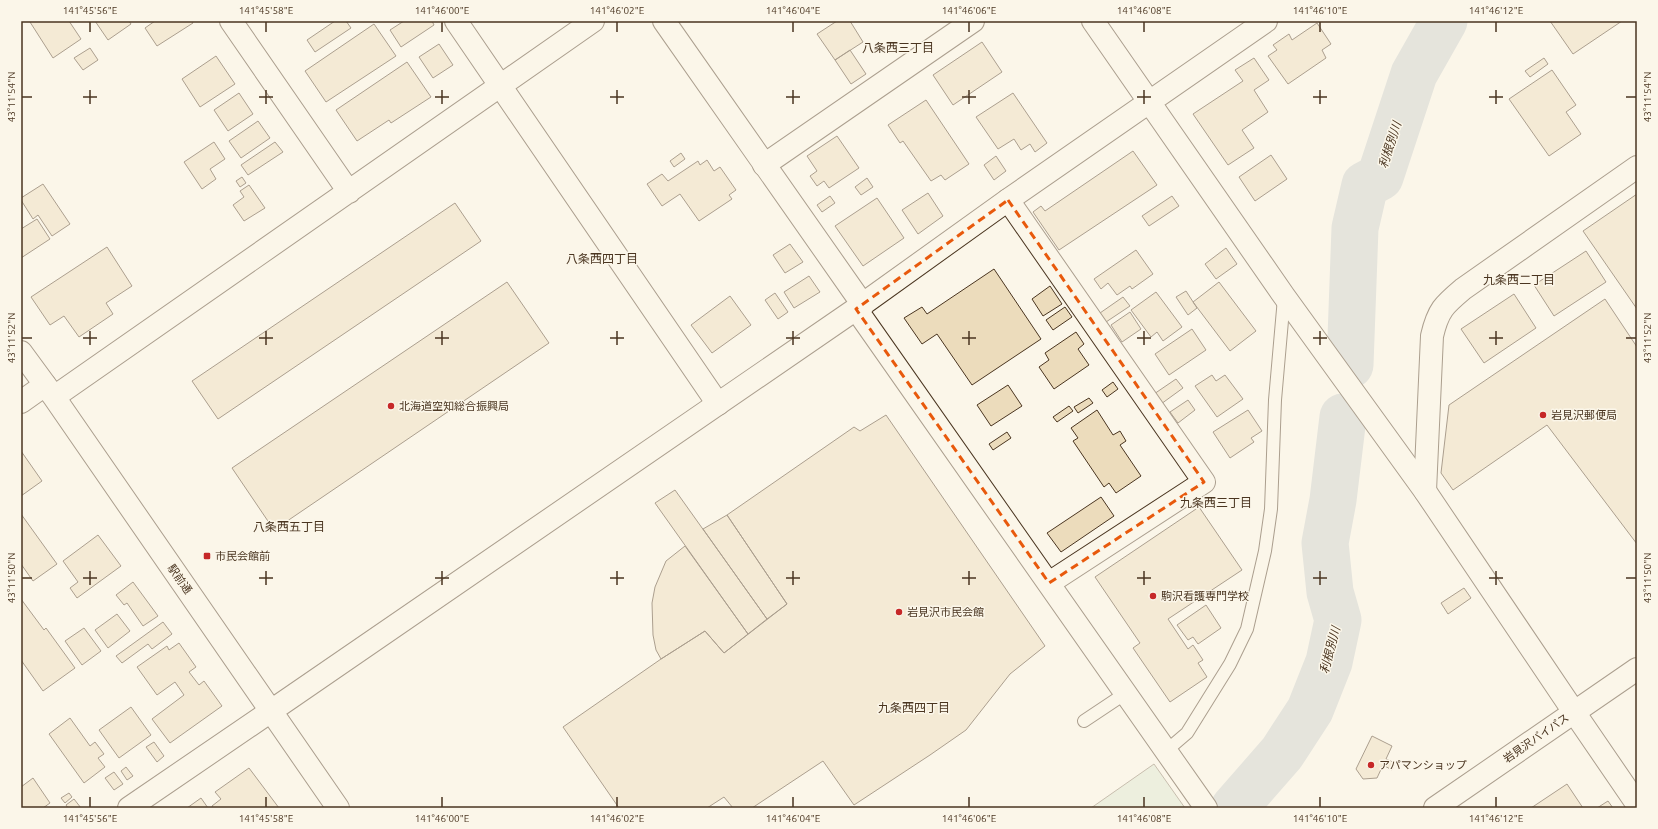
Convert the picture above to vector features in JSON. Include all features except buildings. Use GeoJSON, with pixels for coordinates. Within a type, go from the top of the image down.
{"type":"FeatureCollection","features":[{"type":"Feature","properties":{"kind":"main road"},"geometry":{"type":"LineString","coordinates":[[231,21],[349,192]]}},
{"type":"Feature","properties":{"kind":"main road"},"geometry":{"type":"LineString","coordinates":[[456,21],[502,85],[718,404]]}},
{"type":"Feature","properties":{"kind":"main road"},"geometry":{"type":"LineString","coordinates":[[21,402],[49,391],[349,192],[593,21]]}},
{"type":"Feature","properties":{"kind":"main road"},"geometry":{"type":"LineString","coordinates":[[664,21],[1049,583],[1206,808]]}},
{"type":"Feature","properties":{"kind":"main road"},"geometry":{"type":"LineString","coordinates":[[764,165],[973,21]]}},
{"type":"Feature","properties":{"kind":"main road"},"geometry":{"type":"LineString","coordinates":[[1093,21],[1284,296],[1425,491],[1637,804]]}},
{"type":"Feature","properties":{"kind":"main road"},"geometry":{"type":"LineString","coordinates":[[129,808],[859,307],[1008,200],[1266,21]]}},
{"type":"Feature","properties":{"kind":"main road"},"geometry":{"type":"LineString","coordinates":[[1425,491],[1432,336],[1436,318],[1446,303],[1463,289],[1637,167]]}},
{"type":"Feature","properties":{"kind":"main road"},"geometry":{"type":"LineString","coordinates":[[1008,200],[1204,482],[1049,583]]}},
{"type":"Feature","properties":{"kind":"main road","name":"駅前通"},"geometry":{"type":"LineString","coordinates":[[21,352],[338,808]]}},
{"type":"Feature","properties":{"kind":"main road","name":"岩見沢バイパス"},"geometry":{"type":"LineString","coordinates":[[1435,808],[1637,669]]}},
{"type":"Feature","properties":{"kind":"lane"},"geometry":{"type":"LineString","coordinates":[[1169,755],[1187,733],[1230,664],[1247,629],[1265,551],[1271,509],[1275,400],[1284,296]]}},
{"type":"Feature","properties":{"kind":"lane"},"geometry":{"type":"LineString","coordinates":[[1084,721],[1126,693]]}},
{"type":"Feature","properties":{"kind":"highlighted area"},"geometry":{"type":"Polygon","coordinates":[[[1008,200],[1204,482],[1049,583],[856,309],[1008,200]]]}},
{"type":"Feature","properties":{"kind":"green space"},"geometry":{"type":"Polygon","coordinates":[[[1154,764],[1185,808],[1091,808],[1154,764]]]}},
{"type":"Feature","properties":{"kind":"waterway","name":"利根別川"},"geometry":{"type":"LineString","coordinates":[[1350,365],[1355,228],[1365,185],[1380,177],[1414,74],[1444,21]]}},
{"type":"Feature","properties":{"kind":"waterway","name":"利根別川"},"geometry":{"type":"LineString","coordinates":[[1234,808],[1282,753],[1310,710],[1329,662],[1338,620],[1330,592],[1325,543],[1333,500],[1343,417]]}},
{"type":"Feature","properties":{"kind":"place","name":"北海道空知総合振興局"},"geometry":{"type":"Point","coordinates":[391,406]}},
{"type":"Feature","properties":{"kind":"place","name":"岩見沢郵便局"},"geometry":{"type":"Point","coordinates":[1543,415]}},
{"type":"Feature","properties":{"kind":"place","name":"市民会館前"},"geometry":{"type":"Point","coordinates":[207,556]}},
{"type":"Feature","properties":{"kind":"place","name":"駒沢看護専門学校"},"geometry":{"type":"Point","coordinates":[1153,596]}},
{"type":"Feature","properties":{"kind":"place","name":"岩見沢市民会館"},"geometry":{"type":"Point","coordinates":[899,612]}},
{"type":"Feature","properties":{"kind":"place","name":"アパマンショップ"},"geometry":{"type":"Point","coordinates":[1371,765]}},
{"type":"Feature","properties":{"kind":"district","name":"八条西三丁目"},"geometry":{"type":"Point","coordinates":[898,48]}},
{"type":"Feature","properties":{"kind":"district","name":"八条西四丁目"},"geometry":{"type":"Point","coordinates":[602,259]}},
{"type":"Feature","properties":{"kind":"district","name":"九条西二丁目"},"geometry":{"type":"Point","coordinates":[1519,280]}},
{"type":"Feature","properties":{"kind":"district","name":"九条西三丁目"},"geometry":{"type":"Point","coordinates":[1216,503]}},
{"type":"Feature","properties":{"kind":"district","name":"八条西五丁目"},"geometry":{"type":"Point","coordinates":[289,527]}},
{"type":"Feature","properties":{"kind":"district","name":"九条西四丁目"},"geometry":{"type":"Point","coordinates":[914,708]}}]}
